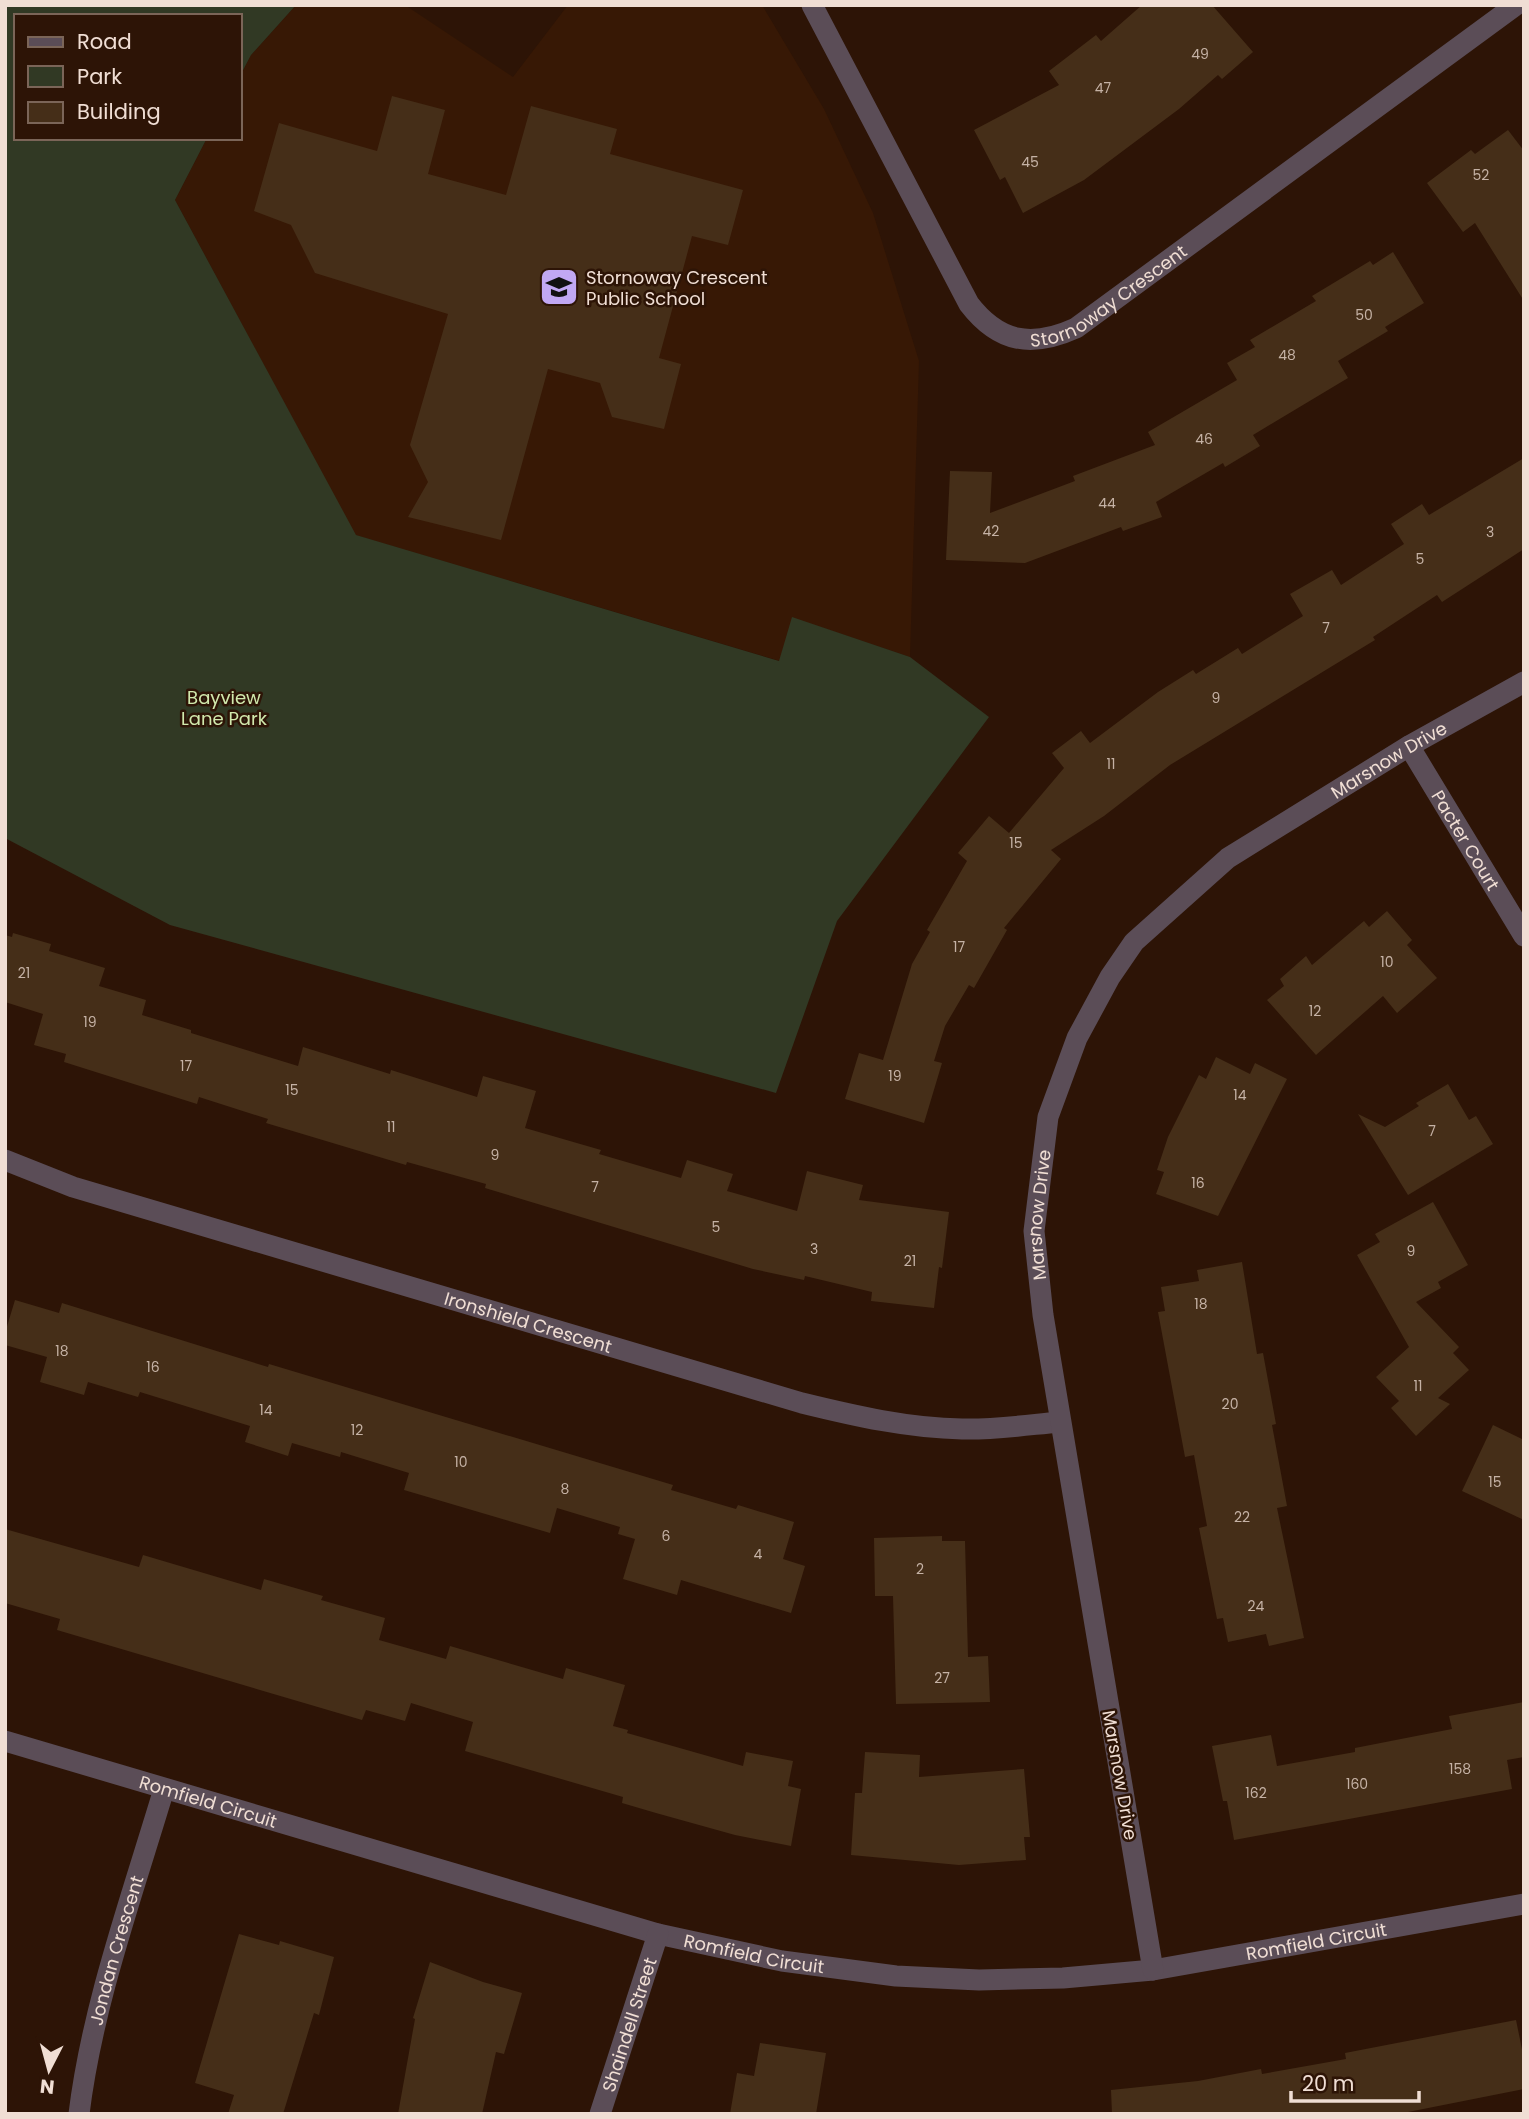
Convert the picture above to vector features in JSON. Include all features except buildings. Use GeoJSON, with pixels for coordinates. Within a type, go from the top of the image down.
{"type":"FeatureCollection","features":[{"type":"Feature","properties":{"kind":"street","name":"Stornoway Crescent"},"geometry":{"type":"LineString","coordinates":[[812,5],[969,304],[982,321],[998,332],[1018,339],[1038,340],[1058,336],[1076,328],[1516,5]]}},
{"type":"Feature","properties":{"kind":"street","name":"Marsnow Drive"},"geometry":{"type":"LineString","coordinates":[[1153,1970],[1043,1315],[1034,1231],[1048,1117],[1077,1038],[1110,977],[1134,942],[1228,858],[1409,746],[1524,682]]}},
{"type":"Feature","properties":{"kind":"street","name":"Pacter Court"},"geometry":{"type":"LineString","coordinates":[[1409,746],[1524,936]]}},
{"type":"Feature","properties":{"kind":"street","name":"Ironshield Crescent"},"geometry":{"type":"LineString","coordinates":[[5,1160],[72,1187],[802,1403],[865,1418],[937,1428],[965,1429],[1059,1422]]}},
{"type":"Feature","properties":{"kind":"street","name":"Romfield Circuit"},"geometry":{"type":"LineString","coordinates":[[5,1741],[658,1934],[782,1961],[896,1976],[979,1980],[1153,1970],[1524,1904]]}},
{"type":"Feature","properties":{"kind":"street","name":"Jondan Crescent"},"geometry":{"type":"LineString","coordinates":[[79,2114],[84,2074],[104,1993],[164,1789]]}},
{"type":"Feature","properties":{"kind":"street","name":"Shaindell Street"},"geometry":{"type":"LineString","coordinates":[[600,2114],[658,1934]]}},
{"type":"Feature","properties":{"kind":"shaded area","name":"Stornoway Crescent Public School"},"geometry":{"type":"Polygon","coordinates":[[[296,5],[405,5],[513,77],[568,5],[762,5],[824,109],[873,213],[919,361],[910,657],[793,618],[780,661],[355,535],[175,200],[206,140],[242,140],[242,72],[251,55],[296,5]]]}},
{"type":"Feature","properties":{"kind":"green space","name":"Bayview Lane Park"},"geometry":{"type":"Polygon","coordinates":[[[5,5],[296,5],[251,55],[242,72],[242,14],[14,14],[14,140],[206,140],[175,200],[356,535],[779,661],[792,617],[910,657],[989,717],[837,921],[776,1093],[170,925],[5,838],[5,5]]]}},
{"type":"Feature","properties":{"kind":"place","name":"Stornoway Crescent Public School"},"geometry":{"type":"Point","coordinates":[559,287]}}]}
